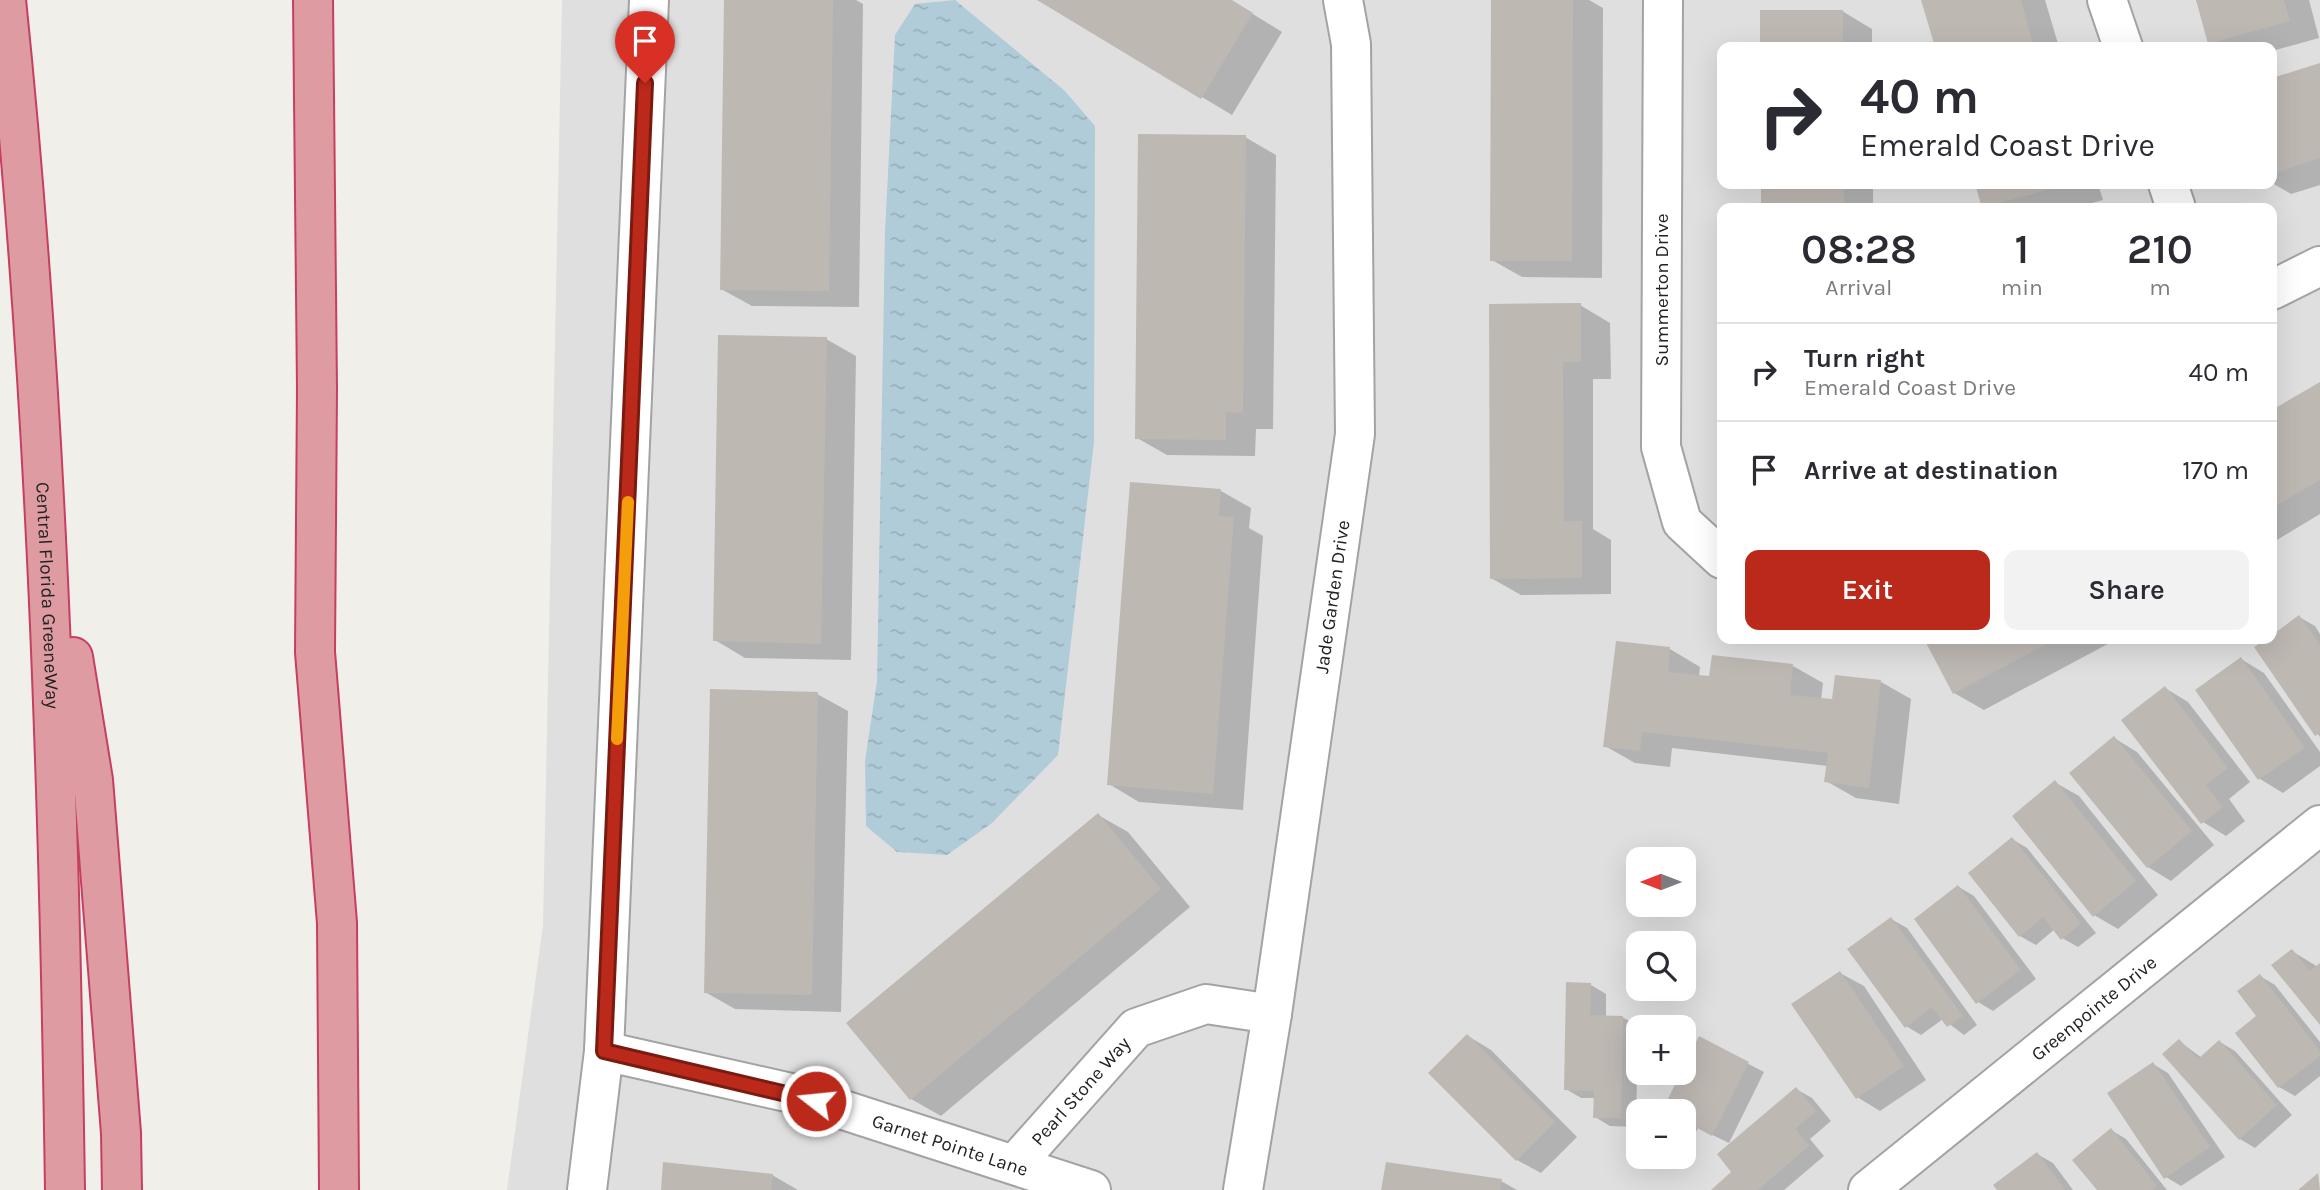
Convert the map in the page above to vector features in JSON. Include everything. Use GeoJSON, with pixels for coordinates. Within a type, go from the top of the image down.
{"type":"FeatureCollection","features":[{"type":"Feature","properties":{"kind":"highway","name":"Central Florida GreeneWay"},"geometry":{"type":"LineString","coordinates":[[6,0],[32,278],[45,489],[60,888],[65,1190]]}},
{"type":"Feature","properties":{"kind":"highway"},"geometry":{"type":"LineString","coordinates":[[313,0],[317,389],[315,652],[337,923],[339,1190]]}},
{"type":"Feature","properties":{"kind":"highway"},"geometry":{"type":"LineString","coordinates":[[45,489],[93,780],[121,1133],[122,1190]]}},
{"type":"Feature","properties":{"kind":"street"},"geometry":{"type":"LineString","coordinates":[[586,1190],[604,1051],[649,0]]}},
{"type":"Feature","properties":{"kind":"street","name":"Jade Garden Drive"},"geometry":{"type":"LineString","coordinates":[[1243,1190],[1272,1014],[1355,434],[1351,44],[1343,0]]}},
{"type":"Feature","properties":{"kind":"street","name":"Summerton Drive"},"geometry":{"type":"LineString","coordinates":[[1663,0],[1661,447],[1682,522],[1717,554]]}},
{"type":"Feature","properties":{"kind":"street"},"geometry":{"type":"LineString","coordinates":[[2107,0],[2121,42]]}},
{"type":"Feature","properties":{"kind":"street"},"geometry":{"type":"LineString","coordinates":[[2277,288],[2320,266]]}},
{"type":"Feature","properties":{"kind":"street","name":"Greenpointe Drive"},"geometry":{"type":"LineString","coordinates":[[1868,1190],[2320,825]]}},
{"type":"Feature","properties":{"kind":"street","name":"Pearl Stone Way"},"geometry":{"type":"LineString","coordinates":[[1015,1164],[1136,1028],[1206,1004],[1272,1014]]}},
{"type":"Feature","properties":{"kind":"street","name":"Garnet Pointe Lane"},"geometry":{"type":"LineString","coordinates":[[604,1051],[791,1093],[1091,1190]]}},
{"type":"Feature","properties":{"kind":"shaded area"},"geometry":{"type":"Polygon","coordinates":[[[562,0],[2320,0],[2320,1190],[507,1190],[543,925],[562,0]]]}},
{"type":"Feature","properties":{"kind":"water"},"geometry":{"type":"Polygon","coordinates":[[[955,0],[1065,91],[1095,126],[1094,442],[1058,755],[992,823],[947,855],[897,852],[866,826],[865,761],[877,681],[885,232],[895,35],[915,4],[955,0]]]}},
{"type":"Feature","properties":{"kind":"building"},"geometry":{"type":"Polygon","coordinates":[[[724,0],[833,0],[829,291],[720,290],[724,0]]]}},
{"type":"Feature","properties":{"kind":"building"},"geometry":{"type":"Polygon","coordinates":[[[1037,0],[1232,0],[1253,13],[1201,99],[1037,0]]]}},
{"type":"Feature","properties":{"kind":"building"},"geometry":{"type":"Polygon","coordinates":[[[1491,0],[1573,0],[1572,261],[1490,261],[1491,0]]]}},
{"type":"Feature","properties":{"kind":"building"},"geometry":{"type":"Polygon","coordinates":[[[1921,0],[2021,0],[2033,42],[1934,42],[1921,0]]]}},
{"type":"Feature","properties":{"kind":"building"},"geometry":{"type":"Polygon","coordinates":[[[2196,0],[2284,0],[2290,21],[2207,42],[2196,0]]]}},
{"type":"Feature","properties":{"kind":"building"},"geometry":{"type":"Polygon","coordinates":[[[1760,10],[1843,10],[1843,42],[1760,42],[1760,10]]]}},
{"type":"Feature","properties":{"kind":"building"},"geometry":{"type":"Polygon","coordinates":[[[2320,63],[2320,158],[2277,172],[2277,76],[2320,63]]]}},
{"type":"Feature","properties":{"kind":"building"},"geometry":{"type":"Polygon","coordinates":[[[1138,134],[1246,135],[1243,413],[1226,412],[1226,440],[1135,439],[1138,134]]]}},
{"type":"Feature","properties":{"kind":"building"},"geometry":{"type":"Polygon","coordinates":[[[1761,189],[1844,189],[1844,203],[1761,203],[1761,189]]]}},
{"type":"Feature","properties":{"kind":"building"},"geometry":{"type":"Polygon","coordinates":[[[1976,189],[2050,189],[2000,203],[1981,203],[1976,189]]]}},
{"type":"Feature","properties":{"kind":"building"},"geometry":{"type":"Polygon","coordinates":[[[1581,303],[1581,362],[1563,362],[1564,521],[1582,521],[1582,578],[1490,579],[1489,304],[1581,303]]]}},
{"type":"Feature","properties":{"kind":"building"},"geometry":{"type":"Polygon","coordinates":[[[718,335],[827,337],[821,644],[713,641],[718,335]]]}},
{"type":"Feature","properties":{"kind":"building"},"geometry":{"type":"Polygon","coordinates":[[[2320,382],[2320,480],[2277,505],[2277,407],[2320,382]]]}},
{"type":"Feature","properties":{"kind":"building"},"geometry":{"type":"Polygon","coordinates":[[[1130,482],[1221,489],[1219,516],[1234,517],[1213,794],[1107,785],[1130,482]]]}},
{"type":"Feature","properties":{"kind":"building"},"geometry":{"type":"Polygon","coordinates":[[[2299,615],[2320,645],[2320,733],[2315,736],[2254,647],[2258,644],[2277,644],[2277,631],[2299,615]]]}},
{"type":"Feature","properties":{"kind":"building"},"geometry":{"type":"Polygon","coordinates":[[[1616,641],[1670,647],[1668,672],[1709,676],[1712,655],[1793,664],[1790,695],[1832,699],[1835,675],[1881,680],[1869,788],[1824,782],[1828,753],[1642,732],[1640,751],[1603,747],[1616,641]]]}},
{"type":"Feature","properties":{"kind":"building"},"geometry":{"type":"Polygon","coordinates":[[[1927,644],[2047,644],[1953,694],[1927,644]]]}},
{"type":"Feature","properties":{"kind":"building"},"geometry":{"type":"Polygon","coordinates":[[[2241,657],[2305,748],[2258,780],[2195,690],[2241,657]]]}},
{"type":"Feature","properties":{"kind":"building"},"geometry":{"type":"Polygon","coordinates":[[[2165,686],[2228,768],[2206,785],[2223,807],[2201,824],[2121,720],[2165,686]]]}},
{"type":"Feature","properties":{"kind":"building"},"geometry":{"type":"Polygon","coordinates":[[[710,689],[818,692],[812,995],[704,993],[710,689]]]}},
{"type":"Feature","properties":{"kind":"building"},"geometry":{"type":"Polygon","coordinates":[[[2114,736],[2192,831],[2147,868],[2069,773],[2114,736]]]}},
{"type":"Feature","properties":{"kind":"building"},"geometry":{"type":"Polygon","coordinates":[[[2055,780],[2136,881],[2093,917],[2012,816],[2055,780]]]}},
{"type":"Feature","properties":{"kind":"building"},"geometry":{"type":"Polygon","coordinates":[[[1098,813],[1161,889],[910,1100],[846,1023],[1098,813]]]}},
{"type":"Feature","properties":{"kind":"building"},"geometry":{"type":"Polygon","coordinates":[[[2012,837],[2081,923],[2061,940],[2043,917],[2019,937],[1968,873],[2012,837]]]}},
{"type":"Feature","properties":{"kind":"building"},"geometry":{"type":"Polygon","coordinates":[[[1958,885],[2021,970],[1976,1004],[1914,919],[1958,885]]]}},
{"type":"Feature","properties":{"kind":"building"},"geometry":{"type":"Polygon","coordinates":[[[1891,917],[1963,1016],[1947,1027],[1932,1007],[1905,1028],[1847,949],[1891,917]]]}},
{"type":"Feature","properties":{"kind":"building"},"geometry":{"type":"Polygon","coordinates":[[[2292,949],[2310,971],[2320,963],[2320,1025],[2271,965],[2292,949]]]}},
{"type":"Feature","properties":{"kind":"building"},"geometry":{"type":"Polygon","coordinates":[[[1840,971],[1904,1066],[1856,1099],[1791,1004],[1840,971]]]}},
{"type":"Feature","properties":{"kind":"building"},"geometry":{"type":"Polygon","coordinates":[[[2260,974],[2320,1051],[2320,1056],[2278,1088],[2235,1033],[2256,1016],[2237,991],[2260,974]]]}},
{"type":"Feature","properties":{"kind":"building"},"geometry":{"type":"Polygon","coordinates":[[[1566,982],[1591,983],[1590,1015],[1623,1016],[1621,1118],[1593,1118],[1594,1091],[1564,1090],[1566,982]]]}},
{"type":"Feature","properties":{"kind":"building"},"geometry":{"type":"Polygon","coordinates":[[[1467,1034],[1555,1122],[1516,1161],[1428,1073],[1467,1034]]]}},
{"type":"Feature","properties":{"kind":"building"},"geometry":{"type":"Polygon","coordinates":[[[1699,1036],[1749,1062],[1712,1136],[1696,1127],[1696,1099],[1668,1099],[1675,1085],[1696,1085],[1696,1042],[1699,1036]]]}},
{"type":"Feature","properties":{"kind":"building"},"geometry":{"type":"Polygon","coordinates":[[[2179,1039],[2198,1059],[2219,1040],[2277,1105],[2239,1140],[2162,1054],[2179,1039]]]}},
{"type":"Feature","properties":{"kind":"building"},"geometry":{"type":"Polygon","coordinates":[[[2153,1062],[2210,1147],[2164,1179],[2107,1093],[2153,1062]]]}},
{"type":"Feature","properties":{"kind":"building"},"geometry":{"type":"Polygon","coordinates":[[[1796,1087],[1816,1111],[1795,1129],[1809,1146],[1758,1190],[1711,1190],[1731,1172],[1717,1154],[1796,1087]]]}},
{"type":"Feature","properties":{"kind":"building"},"geometry":{"type":"Polygon","coordinates":[[[2111,1128],[2157,1186],[2152,1190],[2097,1190],[2072,1160],[2111,1128]]]}},
{"type":"Feature","properties":{"kind":"building"},"geometry":{"type":"Polygon","coordinates":[[[2037,1152],[2065,1190],[1997,1190],[1993,1185],[2037,1152]]]}},
{"type":"Feature","properties":{"kind":"building"},"geometry":{"type":"Polygon","coordinates":[[[663,1162],[773,1174],[771,1190],[661,1190],[663,1162]]]}},
{"type":"Feature","properties":{"kind":"building"},"geometry":{"type":"Polygon","coordinates":[[[1386,1162],[1502,1179],[1500,1190],[1381,1190],[1386,1162]]]}},
{"type":"Feature","properties":{"kind":"building"},"geometry":{"type":"Polygon","coordinates":[[[2318,1173],[2320,1190],[2298,1190],[2318,1173]]]}},
{"type":"Feature","properties":{"kind":"slow traffic"},"geometry":{"type":"LineString","coordinates":[[617,739],[628,502]]}},
{"type":"Feature","properties":{"kind":"route"},"geometry":{"type":"LineString","coordinates":[[645,83],[604,1051],[816,1101]]}}]}
